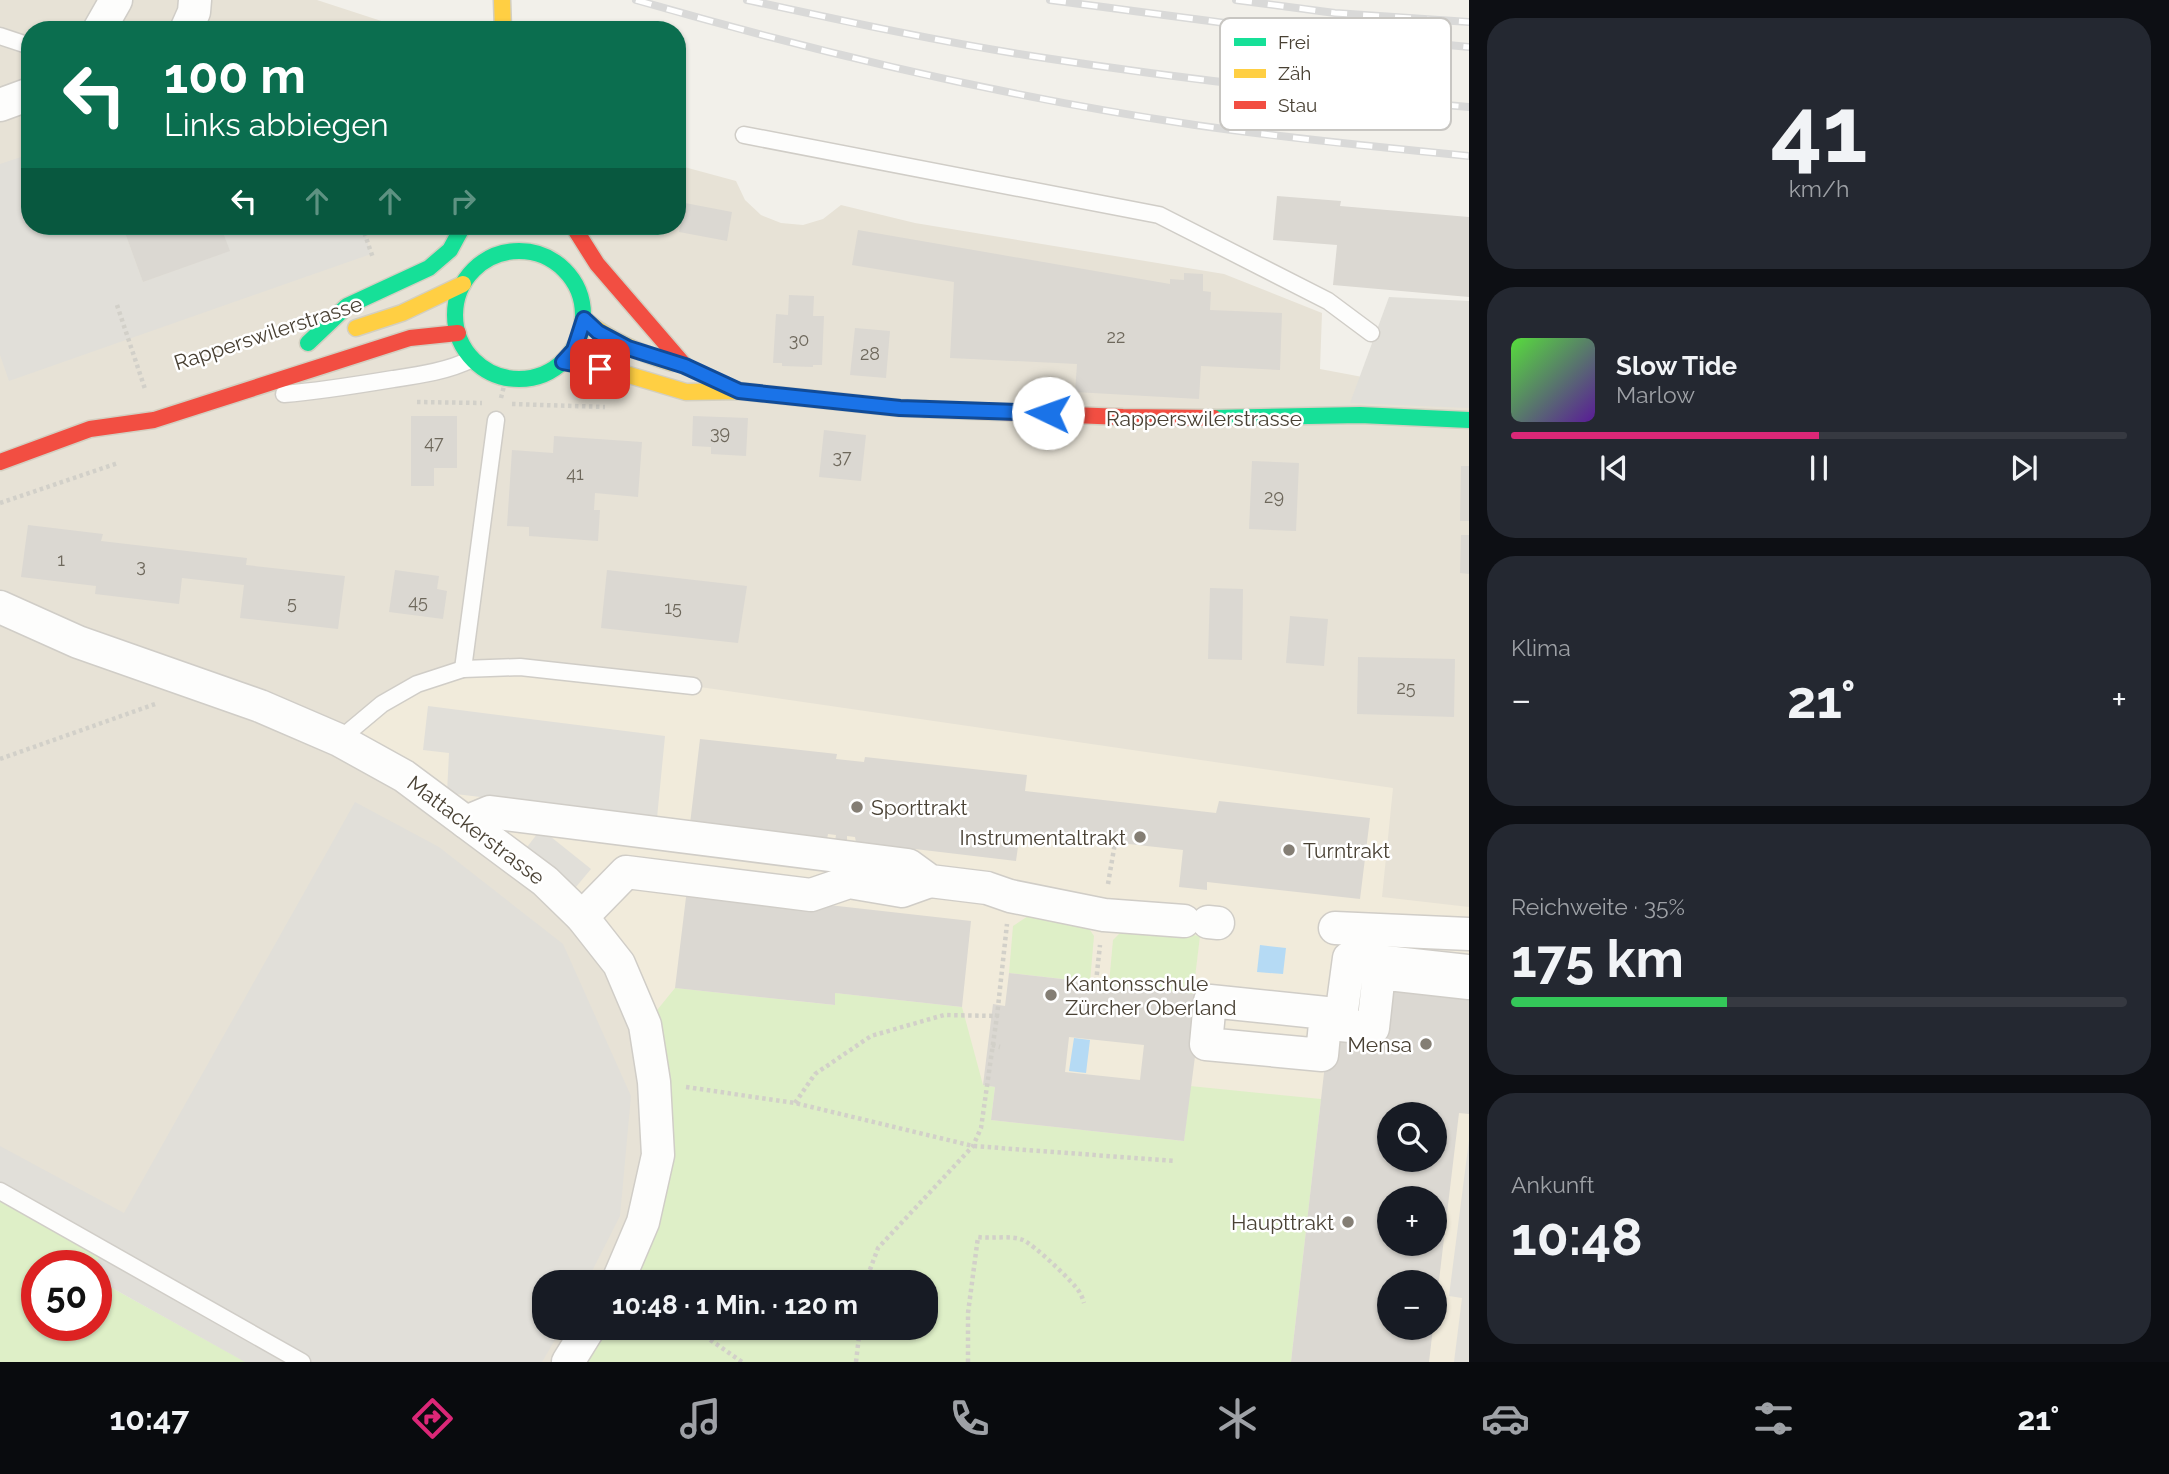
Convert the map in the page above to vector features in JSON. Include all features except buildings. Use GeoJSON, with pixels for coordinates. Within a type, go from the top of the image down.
{"type":"FeatureCollection","features":[{"type":"Feature","properties":{"kind":"main road"},"geometry":{"type":"LineString","coordinates":[[502,0],[503,21]]}},
{"type":"Feature","properties":{"kind":"main road","name":"Rapperswilerstrasse"},"geometry":{"type":"LineString","coordinates":[[458,235],[450,250],[429,268],[347,306],[301,345],[402,313],[463,284]]}},
{"type":"Feature","properties":{"kind":"main road"},"geometry":{"type":"LineString","coordinates":[[578,235],[586,252],[619,291],[695,371]]}},
{"type":"Feature","properties":{"kind":"main road"},"geometry":{"type":"LineString","coordinates":[[529,245],[563,268],[575,283],[582,300],[584,319],[574,350],[563,362],[537,377],[506,378],[494,374],[472,359],[457,333],[455,309],[463,284],[494,248],[511,251],[529,245]]}},
{"type":"Feature","properties":{"kind":"main road","name":"Rapperswilerstrasse"},"geometry":{"type":"LineString","coordinates":[[584,319],[598,332],[628,348],[695,371],[739,391]]}},
{"type":"Feature","properties":{"kind":"main road"},"geometry":{"type":"LineString","coordinates":[[0,462],[90,429],[155,419],[410,338],[457,333]]}},
{"type":"Feature","properties":{"kind":"main road","name":"Rapperswilerstrasse"},"geometry":{"type":"LineString","coordinates":[[563,362],[619,372],[686,392],[739,391],[900,408],[1124,417],[1360,415],[1469,419]]}},
{"type":"Feature","properties":{"kind":"main road","name":"Rapperswilerstrasse"},"geometry":{"type":"LineString","coordinates":[[900,408],[972,428]]}},
{"type":"Feature","properties":{"kind":"main road"},"geometry":{"type":"LineString","coordinates":[[90,429],[114,411]]}},
{"type":"Feature","properties":{"kind":"street"},"geometry":{"type":"LineString","coordinates":[[104,21],[116,0]]}},
{"type":"Feature","properties":{"kind":"street"},"geometry":{"type":"LineString","coordinates":[[190,21],[195,0]]}},
{"type":"Feature","properties":{"kind":"street"},"geometry":{"type":"LineString","coordinates":[[0,104],[21,97]]}},
{"type":"Feature","properties":{"kind":"street","name":"Mattackerstrasse"},"geometry":{"type":"LineString","coordinates":[[0,607],[78,642],[260,706],[339,740],[404,776],[545,881],[582,917],[619,964],[645,1026],[654,1082],[657,1155],[643,1222],[623,1270]]}},
{"type":"Feature","properties":{"kind":"street"},"geometry":{"type":"LineString","coordinates":[[466,822],[489,813],[908,865],[930,881]]}},
{"type":"Feature","properties":{"kind":"street"},"geometry":{"type":"LineString","coordinates":[[582,917],[626,872],[811,895],[849,881],[902,891],[930,881],[987,888],[1010,896],[1104,915],[1203,922]]}},
{"type":"Feature","properties":{"kind":"street"},"geometry":{"type":"LineString","coordinates":[[1335,928],[1469,934]]}},
{"type":"Feature","properties":{"kind":"street"},"geometry":{"type":"LineString","coordinates":[[1469,971],[1349,958],[1340,1025],[1373,1028],[1379,973],[1469,983]]}},
{"type":"Feature","properties":{"kind":"street"},"geometry":{"type":"LineString","coordinates":[[568,1362],[582,1340]]}},
{"type":"Feature","properties":{"kind":"lane"},"geometry":{"type":"LineString","coordinates":[[0,36],[21,43]]}},
{"type":"Feature","properties":{"kind":"lane"},"geometry":{"type":"LineString","coordinates":[[744,135],[1158,215],[1328,301],[1371,333]]}},
{"type":"Feature","properties":{"kind":"lane"},"geometry":{"type":"LineString","coordinates":[[237,393],[276,395],[329,390],[423,374],[458,366],[472,359]]}},
{"type":"Feature","properties":{"kind":"lane"},"geometry":{"type":"LineString","coordinates":[[463,669],[498,411]]}},
{"type":"Feature","properties":{"kind":"lane"},"geometry":{"type":"LineString","coordinates":[[339,740],[382,704],[417,684],[463,669],[520,667],[693,686]]}},
{"type":"Feature","properties":{"kind":"lane"},"geometry":{"type":"LineString","coordinates":[[0,1191],[302,1362]]}},
{"type":"Feature","properties":{"kind":"path"},"geometry":{"type":"LineString","coordinates":[[365,235],[374,263]]}},
{"type":"Feature","properties":{"kind":"path"},"geometry":{"type":"LineString","coordinates":[[117,305],[155,419]]}},
{"type":"Feature","properties":{"kind":"path"},"geometry":{"type":"LineString","coordinates":[[506,378],[498,411],[618,408]]}},
{"type":"Feature","properties":{"kind":"path"},"geometry":{"type":"LineString","coordinates":[[414,402],[488,403]]}},
{"type":"Feature","properties":{"kind":"path"},"geometry":{"type":"LineString","coordinates":[[0,503],[123,461]]}},
{"type":"Feature","properties":{"kind":"path"},"geometry":{"type":"LineString","coordinates":[[0,759],[206,687]]}},
{"type":"Feature","properties":{"kind":"path"},"geometry":{"type":"LineString","coordinates":[[1108,887],[1115,843]]}},
{"type":"Feature","properties":{"kind":"path"},"geometry":{"type":"LineString","coordinates":[[869,1270],[877,1248],[973,1146],[981,1128],[1010,896]]}},
{"type":"Feature","properties":{"kind":"path"},"geometry":{"type":"LineString","coordinates":[[795,1104],[815,1074],[871,1036],[944,1015],[997,1016]]}},
{"type":"Feature","properties":{"kind":"path"},"geometry":{"type":"LineString","coordinates":[[992,1045],[1000,1047]]}},
{"type":"Feature","properties":{"kind":"path"},"geometry":{"type":"LineString","coordinates":[[654,1082],[795,1104],[973,1146],[1175,1161]]}},
{"type":"Feature","properties":{"kind":"path"},"geometry":{"type":"LineString","coordinates":[[968,1362],[968,1313],[978,1237],[995,1240],[1010,1237],[1024,1241],[1080,1292],[1084,1303]]}},
{"type":"Feature","properties":{"kind":"path"},"geometry":{"type":"LineString","coordinates":[[710,1340],[742,1362]]}},
{"type":"Feature","properties":{"kind":"path"},"geometry":{"type":"LineString","coordinates":[[856,1362],[859,1340]]}},
{"type":"Feature","properties":{"kind":"shaded area"},"geometry":{"type":"Polygon","coordinates":[[[0,0],[317,0],[381,21],[21,21],[21,235],[686,235],[686,167],[736,181],[745,200],[761,215],[781,223],[803,225],[823,219],[841,205],[915,223],[1224,274],[1322,313],[1320,369],[1469,397],[1469,1362],[938,1329],[938,1270],[532,1270],[532,1340],[582,1340],[568,1362],[245,1362],[112,1276],[112,1250],[103,1250],[0,1191],[0,0]]]}},
{"type":"Feature","properties":{"kind":"shaded area"},"geometry":{"type":"Polygon","coordinates":[[[21,157],[21,235],[126,235],[143,282],[229,251],[224,235],[365,235],[371,254],[9,381],[0,355],[0,164],[21,157]]]}},
{"type":"Feature","properties":{"kind":"shaded area"},"geometry":{"type":"Polygon","coordinates":[[[1389,297],[1469,301],[1469,408],[1350,403],[1389,297]]]}},
{"type":"Feature","properties":{"kind":"shaded area","name":"Kantonsschule Zürcher Oberland"},"geometry":{"type":"Polygon","coordinates":[[[463,669],[693,686],[1393,788],[1382,897],[1469,907],[1469,1362],[742,1362],[861,1340],[938,1340],[938,1270],[866,1270],[643,1222],[654,1082],[582,917],[339,740],[382,704],[463,669]]]}},
{"type":"Feature","properties":{"kind":"shaded area"},"geometry":{"type":"Polygon","coordinates":[[[428,706],[665,736],[657,818],[447,793],[449,753],[423,750],[428,706]]]}},
{"type":"Feature","properties":{"kind":"shaded area"},"geometry":{"type":"Polygon","coordinates":[[[355,802],[439,847],[563,944],[631,1096],[620,1216],[593,1270],[532,1270],[532,1340],[555,1340],[542,1362],[245,1362],[112,1288],[112,1250],[103,1250],[0,1192],[0,1146],[124,1213],[355,802]]]}},
{"type":"Feature","properties":{"kind":"shaded area"},"geometry":{"type":"Polygon","coordinates":[[[541,829],[591,869],[565,900],[517,860],[541,829]]]}},
{"type":"Feature","properties":{"kind":"shaded area"},"geometry":{"type":"Polygon","coordinates":[[[1469,1140],[1469,1362],[1454,1362],[1462,1298],[1449,1296],[1469,1140]]]}},
{"type":"Feature","properties":{"kind":"green space"},"geometry":{"type":"Polygon","coordinates":[[[1031,914],[1083,920],[1094,936],[1090,982],[1009,973],[1013,926],[1031,914]]]}},
{"type":"Feature","properties":{"kind":"green space"},"geometry":{"type":"Polygon","coordinates":[[[1128,925],[1200,936],[1193,994],[1109,984],[1113,940],[1128,925]]]}},
{"type":"Feature","properties":{"kind":"green space"},"geometry":{"type":"Polygon","coordinates":[[[675,988],[834,1005],[835,993],[962,1007],[983,1085],[995,1087],[991,1120],[1184,1141],[1190,1086],[1321,1099],[1291,1362],[568,1362],[582,1340],[938,1340],[938,1270],[623,1270],[643,1222],[645,1025],[675,988]]]}},
{"type":"Feature","properties":{"kind":"green space"},"geometry":{"type":"Polygon","coordinates":[[[0,1191],[104,1250],[21,1250],[21,1341],[112,1341],[112,1288],[246,1362],[0,1362],[0,1191]]]}},
{"type":"Feature","properties":{"kind":"water"},"geometry":{"type":"Polygon","coordinates":[[[1260,945],[1286,948],[1283,974],[1257,972],[1260,945]]]}},
{"type":"Feature","properties":{"kind":"water"},"geometry":{"type":"Polygon","coordinates":[[[1074,1038],[1090,1040],[1086,1073],[1069,1071],[1074,1038]]]}},
{"type":"Feature","properties":{"kind":"railway"},"geometry":{"type":"LineString","coordinates":[[636,0],[913,72],[1124,114],[1220,129]]}},
{"type":"Feature","properties":{"kind":"railway"},"geometry":{"type":"LineString","coordinates":[[747,0],[1001,51],[1220,82]]}},
{"type":"Feature","properties":{"kind":"railway"},"geometry":{"type":"LineString","coordinates":[[1050,0],[1220,22]]}},
{"type":"Feature","properties":{"kind":"railway"},"geometry":{"type":"LineString","coordinates":[[1236,0],[1335,13],[1409,18]]}},
{"type":"Feature","properties":{"kind":"railway"},"geometry":{"type":"LineString","coordinates":[[1451,21],[1469,22]]}},
{"type":"Feature","properties":{"kind":"railway"},"geometry":{"type":"LineString","coordinates":[[1451,45],[1469,47]]}},
{"type":"Feature","properties":{"kind":"railway"},"geometry":{"type":"LineString","coordinates":[[1451,105],[1469,107]]}},
{"type":"Feature","properties":{"kind":"railway"},"geometry":{"type":"LineString","coordinates":[[1229,130],[1469,156]]}},
{"type":"Feature","properties":{"kind":"traffic: fast"},"geometry":{"type":"LineString","coordinates":[[308,343],[347,306],[429,268],[450,250],[458,235]]}},
{"type":"Feature","properties":{"kind":"traffic: fast"},"geometry":{"type":"LineString","coordinates":[[519,251],[544,256],[564,270],[578,290],[583,315],[578,340],[564,360],[544,374],[519,379],[494,374],[474,360],[460,340],[455,315],[460,290],[474,270],[494,256],[519,251]]}},
{"type":"Feature","properties":{"kind":"traffic: fast"},"geometry":{"type":"LineString","coordinates":[[1214,418],[1360,415],[1469,420]]}},
{"type":"Feature","properties":{"kind":"traffic: slow"},"geometry":{"type":"LineString","coordinates":[[502,0],[503,21]]}},
{"type":"Feature","properties":{"kind":"traffic: slow"},"geometry":{"type":"LineString","coordinates":[[356,328],[402,313],[463,284]]}},
{"type":"Feature","properties":{"kind":"traffic: slow"},"geometry":{"type":"LineString","coordinates":[[584,319],[626,346],[672,363]]}},
{"type":"Feature","properties":{"kind":"traffic: slow"},"geometry":{"type":"LineString","coordinates":[[563,362],[619,372],[686,392],[739,391],[925,409]]}},
{"type":"Feature","properties":{"kind":"traffic: jam"},"geometry":{"type":"LineString","coordinates":[[579,235],[597,264],[685,366]]}},
{"type":"Feature","properties":{"kind":"traffic: jam"},"geometry":{"type":"LineString","coordinates":[[0,462],[90,429],[154,420],[410,338],[458,333]]}},
{"type":"Feature","properties":{"kind":"traffic: jam"},"geometry":{"type":"LineString","coordinates":[[925,409],[1214,418]]}},
{"type":"Feature","properties":{"kind":"place","name":"Sporttrakt"},"geometry":{"type":"Point","coordinates":[857,807]}},
{"type":"Feature","properties":{"kind":"place","name":"Instrumentaltrakt"},"geometry":{"type":"Point","coordinates":[1140,837]}},
{"type":"Feature","properties":{"kind":"place","name":"Turntrakt"},"geometry":{"type":"Point","coordinates":[1289,850]}},
{"type":"Feature","properties":{"kind":"place","name":"Kantonsschule Zürcher Oberland"},"geometry":{"type":"Point","coordinates":[1051,995]}},
{"type":"Feature","properties":{"kind":"place","name":"Mensa"},"geometry":{"type":"Point","coordinates":[1426,1044]}},
{"type":"Feature","properties":{"kind":"place","name":"Haupttrakt"},"geometry":{"type":"Point","coordinates":[1348,1222]}},
{"type":"Feature","properties":{"kind":"route"},"geometry":{"type":"LineString","coordinates":[[600,369],[563,362],[574,350],[584,319],[598,332],[628,348],[685,366],[739,391],[900,408],[1048,413]]}}]}
